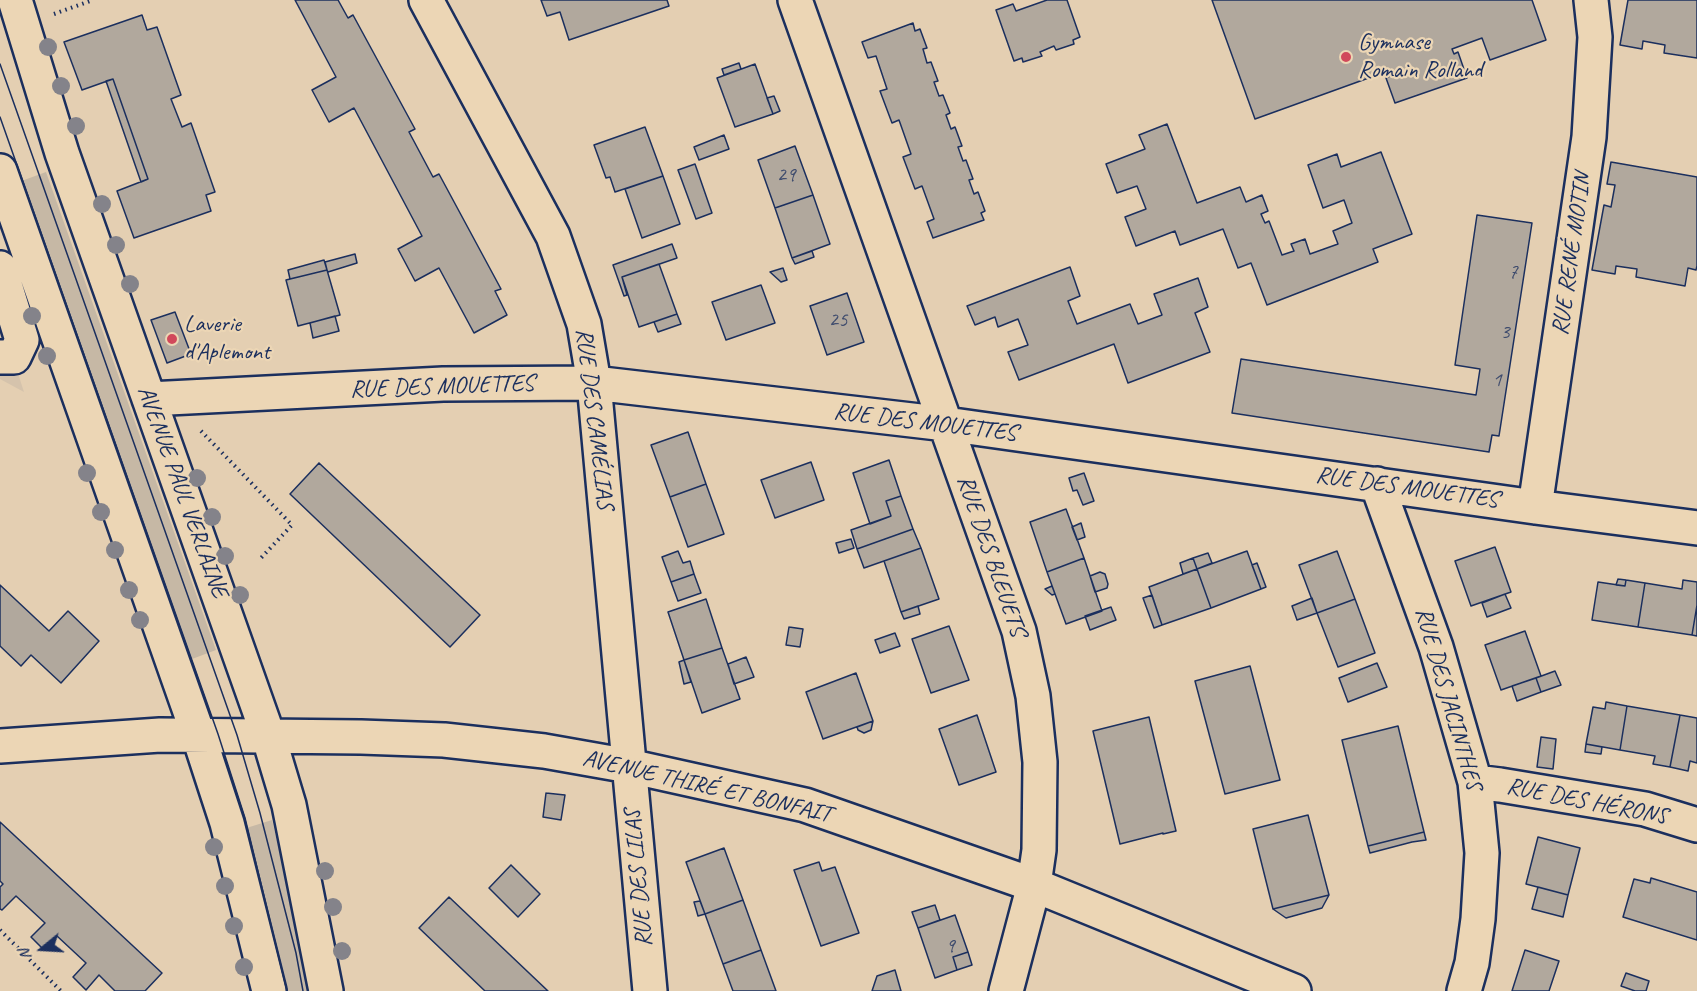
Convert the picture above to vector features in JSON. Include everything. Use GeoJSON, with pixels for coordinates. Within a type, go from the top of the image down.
{"type":"FeatureCollection","features":[{"type":"Feature","properties":{"kind":"street","name":"RUE DES CAMÉLIAS"},"geometry":{"type":"LineString","coordinates":[[426,0],[553,236],[584,324],[594,383],[629,766]]}},
{"type":"Feature","properties":{"kind":"street","name":"RUE DES BLEUETS"},"geometry":{"type":"LineString","coordinates":[[795,0],[1019,631],[1033,696],[1040,762],[1039,850],[1034,885],[1006,991]]}},
{"type":"Feature","properties":{"kind":"street","name":"RUE RENÉ MOTIN"},"geometry":{"type":"LineString","coordinates":[[1535,507],[1589,137],[1595,37],[1591,0]]}},
{"type":"Feature","properties":{"kind":"street","name":"AVENUE PAUL VERLAINE"},"geometry":{"type":"LineString","coordinates":[[19,12],[62,153],[268,735],[289,805],[326,991]]}},
{"type":"Feature","properties":{"kind":"street"},"geometry":{"type":"LineString","coordinates":[[0,171],[198,734],[226,823],[269,991]]}},
{"type":"Feature","properties":{"kind":"street"},"geometry":{"type":"LineString","coordinates":[[0,268],[22,340],[15,357],[0,357]]}},
{"type":"Feature","properties":{"kind":"street","name":"RUE DES MOUETTES"},"geometry":{"type":"LineString","coordinates":[[149,399],[190,399],[443,384],[594,383],[945,423],[1697,528]]}},
{"type":"Feature","properties":{"kind":"street","name":"RUE DES JACINTHES"},"geometry":{"type":"LineString","coordinates":[[1377,484],[1436,648],[1475,782],[1482,853],[1478,919],[1472,963],[1464,991]]}},
{"type":"Feature","properties":{"kind":"street","name":"AVENUE THIRÉ ET BONFAIT"},"geometry":{"type":"LineString","coordinates":[[0,746],[198,734],[361,736],[444,740],[543,751],[629,766],[805,805],[1034,885],[1294,991]]}},
{"type":"Feature","properties":{"kind":"street","name":"RUE DES LILAS"},"geometry":{"type":"LineString","coordinates":[[629,766],[650,991]]}},
{"type":"Feature","properties":{"kind":"street","name":"RUE DES HÉRONS"},"geometry":{"type":"LineString","coordinates":[[1475,782],[1645,809],[1697,825]]}},
{"type":"Feature","properties":{"kind":"path"},"geometry":{"type":"LineString","coordinates":[[19,12],[93,0]]}},
{"type":"Feature","properties":{"kind":"path"},"geometry":{"type":"LineString","coordinates":[[190,399],[200,430],[292,525],[260,559]]}},
{"type":"Feature","properties":{"kind":"path"},"geometry":{"type":"LineString","coordinates":[[0,930],[61,991]]}},
{"type":"Feature","properties":{"kind":"shaded area"},"geometry":{"type":"Polygon","coordinates":[[[46,172],[216,650],[184,662],[16,183],[46,172]]]}},
{"type":"Feature","properties":{"kind":"shaded area"},"geometry":{"type":"Polygon","coordinates":[[[0,318],[24,392],[0,379],[0,318]]]}},
{"type":"Feature","properties":{"kind":"shaded area"},"geometry":{"type":"Polygon","coordinates":[[[272,820],[311,991],[278,991],[240,830],[272,820]]]}},
{"type":"Feature","properties":{"kind":"building"},"geometry":{"type":"Polygon","coordinates":[[[295,0],[338,0],[348,18],[353,15],[415,129],[409,132],[433,177],[439,174],[501,289],[495,291],[507,315],[474,333],[439,268],[415,281],[398,249],[422,236],[354,108],[329,122],[312,90],[336,77],[295,0]]]}},
{"type":"Feature","properties":{"kind":"building"},"geometry":{"type":"Polygon","coordinates":[[[541,0],[667,0],[669,6],[569,40],[560,12],[547,16],[541,0]]]}},
{"type":"Feature","properties":{"kind":"building"},"geometry":{"type":"Polygon","coordinates":[[[1047,0],[1067,0],[1080,37],[1073,40],[1074,44],[1056,50],[1054,46],[1040,52],[1042,56],[1023,62],[1022,58],[1014,61],[996,10],[1013,4],[1016,11],[1047,0]]]}},
{"type":"Feature","properties":{"kind":"building","name":"Gymnase Romain Rolland"},"geometry":{"type":"Polygon","coordinates":[[[1212,0],[1532,0],[1546,40],[1490,60],[1482,38],[1452,49],[1454,54],[1458,52],[1467,78],[1395,103],[1386,78],[1390,76],[1388,71],[1255,119],[1212,0]]]}},
{"type":"Feature","properties":{"kind":"building"},"geometry":{"type":"Polygon","coordinates":[[[1628,0],[1697,0],[1697,58],[1664,53],[1665,45],[1643,41],[1642,49],[1620,45],[1628,0]]]}},
{"type":"Feature","properties":{"kind":"building"},"geometry":{"type":"Polygon","coordinates":[[[142,15],[147,30],[157,27],[181,95],[171,99],[182,127],[191,123],[215,192],[206,195],[211,211],[134,238],[117,191],[148,179],[113,79],[82,90],[64,42],[142,15]]]}},
{"type":"Feature","properties":{"kind":"building"},"geometry":{"type":"Polygon","coordinates":[[[913,23],[915,31],[920,29],[927,48],[923,49],[927,63],[931,62],[938,81],[934,82],[939,96],[943,95],[950,113],[946,115],[951,129],[955,127],[962,146],[958,147],[973,179],[969,180],[974,194],[978,192],[985,211],[981,213],[984,220],[933,238],[927,222],[934,219],[922,186],[915,189],[903,157],[911,154],[899,120],[892,123],[880,91],[887,89],[876,56],[868,58],[862,42],[913,23]]]}},
{"type":"Feature","properties":{"kind":"building"},"geometry":{"type":"Polygon","coordinates":[[[739,63],[741,69],[724,75],[722,69],[739,63]]]}},
{"type":"Feature","properties":{"kind":"building"},"geometry":{"type":"Polygon","coordinates":[[[755,64],[773,114],[735,127],[717,78],[755,64]]]}},
{"type":"Feature","properties":{"kind":"building"},"geometry":{"type":"Polygon","coordinates":[[[113,79],[148,179],[141,182],[106,81],[113,79]]]}},
{"type":"Feature","properties":{"kind":"building"},"geometry":{"type":"Polygon","coordinates":[[[774,96],[780,111],[773,114],[767,98],[774,96]]]}},
{"type":"Feature","properties":{"kind":"building"},"geometry":{"type":"Polygon","coordinates":[[[1167,124],[1197,203],[1240,187],[1246,202],[1262,195],[1268,211],[1261,214],[1265,223],[1269,221],[1282,255],[1294,251],[1291,244],[1305,239],[1310,254],[1338,244],[1333,231],[1352,223],[1344,200],[1323,208],[1308,165],[1337,154],[1341,167],[1381,152],[1412,234],[1373,249],[1378,262],[1267,305],[1251,263],[1238,268],[1223,229],[1180,245],[1175,231],[1136,246],[1125,217],[1146,209],[1137,186],[1117,193],[1106,164],[1145,149],[1139,135],[1167,124]]]}},
{"type":"Feature","properties":{"kind":"building"},"geometry":{"type":"Polygon","coordinates":[[[645,127],[663,176],[615,192],[610,177],[606,178],[594,145],[645,127]]]}},
{"type":"Feature","properties":{"kind":"building"},"geometry":{"type":"Polygon","coordinates":[[[724,135],[729,149],[699,160],[694,147],[724,135]]]}},
{"type":"Feature","properties":{"kind":"building"},"geometry":{"type":"Polygon","coordinates":[[[795,146],[813,195],[775,208],[758,160],[795,146]]]}},
{"type":"Feature","properties":{"kind":"building"},"geometry":{"type":"Polygon","coordinates":[[[1611,162],[1697,177],[1697,266],[1696,270],[1688,268],[1685,286],[1636,277],[1637,269],[1616,266],[1615,274],[1592,270],[1604,205],[1611,207],[1615,185],[1607,184],[1611,162]]]}},
{"type":"Feature","properties":{"kind":"building"},"geometry":{"type":"Polygon","coordinates":[[[695,164],[712,213],[696,219],[678,170],[695,164]]]}},
{"type":"Feature","properties":{"kind":"building"},"geometry":{"type":"Polygon","coordinates":[[[663,176],[680,224],[642,238],[625,189],[663,176]]]}},
{"type":"Feature","properties":{"kind":"building"},"geometry":{"type":"Polygon","coordinates":[[[813,195],[830,244],[792,258],[775,208],[813,195]]]}},
{"type":"Feature","properties":{"kind":"building"},"geometry":{"type":"Polygon","coordinates":[[[1477,215],[1532,223],[1499,436],[1492,435],[1489,452],[1232,413],[1241,359],[1476,395],[1480,369],[1455,365],[1477,215]]]}},
{"type":"Feature","properties":{"kind":"building"},"geometry":{"type":"Polygon","coordinates":[[[672,244],[677,258],[622,277],[627,295],[624,296],[613,265],[672,244]]]}},
{"type":"Feature","properties":{"kind":"building"},"geometry":{"type":"Polygon","coordinates":[[[812,251],[814,257],[795,264],[792,258],[812,251]]]}},
{"type":"Feature","properties":{"kind":"building"},"geometry":{"type":"Polygon","coordinates":[[[355,254],[357,263],[328,272],[325,262],[355,254]]]}},
{"type":"Feature","properties":{"kind":"building"},"geometry":{"type":"Polygon","coordinates":[[[324,260],[327,270],[290,279],[288,270],[324,260]]]}},
{"type":"Feature","properties":{"kind":"building"},"geometry":{"type":"Polygon","coordinates":[[[659,264],[677,314],[639,327],[622,277],[659,264]]]}},
{"type":"Feature","properties":{"kind":"building"},"geometry":{"type":"Polygon","coordinates":[[[1070,267],[1080,296],[1068,301],[1077,324],[1130,304],[1138,324],[1162,315],[1154,294],[1198,278],[1208,307],[1195,313],[1210,352],[1128,383],[1114,344],[1019,380],[1008,352],[1028,345],[1018,319],[998,327],[995,317],[975,325],[967,306],[1070,267]]]}},
{"type":"Feature","properties":{"kind":"building"},"geometry":{"type":"Polygon","coordinates":[[[783,268],[787,280],[781,282],[770,272],[783,268]]]}},
{"type":"Feature","properties":{"kind":"building"},"geometry":{"type":"Polygon","coordinates":[[[327,270],[340,315],[298,326],[286,280],[327,270]]]}},
{"type":"Feature","properties":{"kind":"building"},"geometry":{"type":"Polygon","coordinates":[[[761,285],[775,323],[726,340],[712,302],[761,285]]]}},
{"type":"Feature","properties":{"kind":"building"},"geometry":{"type":"Polygon","coordinates":[[[847,293],[864,342],[827,355],[810,306],[847,293]]]}},
{"type":"Feature","properties":{"kind":"building"},"geometry":{"type":"Polygon","coordinates":[[[175,312],[191,354],[167,363],[151,320],[175,312]]]}},
{"type":"Feature","properties":{"kind":"building"},"geometry":{"type":"Polygon","coordinates":[[[677,314],[681,324],[658,332],[654,322],[677,314]]]}},
{"type":"Feature","properties":{"kind":"building"},"geometry":{"type":"Polygon","coordinates":[[[335,316],[339,331],[313,338],[310,323],[335,316]]]}},
{"type":"Feature","properties":{"kind":"building"},"geometry":{"type":"Polygon","coordinates":[[[688,432],[706,484],[670,497],[651,445],[688,432]]]}},
{"type":"Feature","properties":{"kind":"building"},"geometry":{"type":"Polygon","coordinates":[[[889,460],[901,496],[886,501],[891,516],[870,524],[853,473],[889,460]]]}},
{"type":"Feature","properties":{"kind":"building"},"geometry":{"type":"Polygon","coordinates":[[[811,462],[824,500],[775,518],[761,480],[811,462]]]}},
{"type":"Feature","properties":{"kind":"building"},"geometry":{"type":"Polygon","coordinates":[[[319,463],[480,615],[450,647],[290,494],[319,463]]]}},
{"type":"Feature","properties":{"kind":"building"},"geometry":{"type":"Polygon","coordinates":[[[1084,473],[1094,501],[1083,505],[1077,490],[1073,491],[1069,478],[1084,473]]]}},
{"type":"Feature","properties":{"kind":"building"},"geometry":{"type":"Polygon","coordinates":[[[706,484],[724,534],[688,547],[670,497],[706,484]]]}},
{"type":"Feature","properties":{"kind":"building"},"geometry":{"type":"Polygon","coordinates":[[[901,496],[913,529],[857,549],[851,530],[891,516],[886,501],[901,496]]]}},
{"type":"Feature","properties":{"kind":"building"},"geometry":{"type":"Polygon","coordinates":[[[1066,509],[1084,558],[1047,572],[1030,522],[1066,509]]]}},
{"type":"Feature","properties":{"kind":"building"},"geometry":{"type":"Polygon","coordinates":[[[1081,523],[1085,537],[1077,540],[1072,527],[1081,523]]]}},
{"type":"Feature","properties":{"kind":"building"},"geometry":{"type":"Polygon","coordinates":[[[913,529],[921,548],[864,568],[857,549],[913,529]]]}},
{"type":"Feature","properties":{"kind":"building"},"geometry":{"type":"Polygon","coordinates":[[[851,539],[854,548],[839,553],[836,543],[851,539]]]}},
{"type":"Feature","properties":{"kind":"building"},"geometry":{"type":"Polygon","coordinates":[[[1495,547],[1511,592],[1471,606],[1455,561],[1495,547]]]}},
{"type":"Feature","properties":{"kind":"building"},"geometry":{"type":"Polygon","coordinates":[[[921,548],[939,599],[901,612],[884,561],[921,548]]]}},
{"type":"Feature","properties":{"kind":"building"},"geometry":{"type":"Polygon","coordinates":[[[678,551],[683,563],[690,561],[694,574],[671,582],[662,557],[678,551]]]}},
{"type":"Feature","properties":{"kind":"building"},"geometry":{"type":"Polygon","coordinates":[[[1247,551],[1261,589],[1211,608],[1197,569],[1247,551]]]}},
{"type":"Feature","properties":{"kind":"building"},"geometry":{"type":"Polygon","coordinates":[[[1337,551],[1355,599],[1317,613],[1299,565],[1337,551]]]}},
{"type":"Feature","properties":{"kind":"building"},"geometry":{"type":"Polygon","coordinates":[[[1208,553],[1212,563],[1197,569],[1193,558],[1208,553]]]}},
{"type":"Feature","properties":{"kind":"building"},"geometry":{"type":"Polygon","coordinates":[[[1084,558],[1102,611],[1066,624],[1047,572],[1084,558]]]}},
{"type":"Feature","properties":{"kind":"building"},"geometry":{"type":"Polygon","coordinates":[[[1193,558],[1197,569],[1183,574],[1180,563],[1193,558]]]}},
{"type":"Feature","properties":{"kind":"building"},"geometry":{"type":"Polygon","coordinates":[[[1257,563],[1266,587],[1261,589],[1252,565],[1257,563]]]}},
{"type":"Feature","properties":{"kind":"building"},"geometry":{"type":"Polygon","coordinates":[[[1197,569],[1211,608],[1162,625],[1149,587],[1197,569]]]}},
{"type":"Feature","properties":{"kind":"building"},"geometry":{"type":"Polygon","coordinates":[[[1100,572],[1105,574],[1107,588],[1095,592],[1090,576],[1100,572]]]}},
{"type":"Feature","properties":{"kind":"building"},"geometry":{"type":"Polygon","coordinates":[[[694,574],[701,593],[678,601],[671,582],[694,574]]]}},
{"type":"Feature","properties":{"kind":"building"},"geometry":{"type":"Polygon","coordinates":[[[1618,579],[1626,580],[1625,586],[1616,585],[1618,579]]]}},
{"type":"Feature","properties":{"kind":"building"},"geometry":{"type":"Polygon","coordinates":[[[1626,580],[1645,583],[1638,627],[1592,620],[1598,582],[1625,586],[1626,580]]]}},
{"type":"Feature","properties":{"kind":"building"},"geometry":{"type":"Polygon","coordinates":[[[1683,580],[1697,582],[1697,605],[1692,635],[1638,627],[1645,583],[1682,589],[1683,580]]]}},
{"type":"Feature","properties":{"kind":"building"},"geometry":{"type":"Polygon","coordinates":[[[0,585],[49,631],[68,611],[99,641],[61,683],[31,655],[21,666],[0,646],[0,585]]]}},
{"type":"Feature","properties":{"kind":"building"},"geometry":{"type":"Polygon","coordinates":[[[1052,586],[1055,594],[1052,595],[1045,589],[1052,586]]]}},
{"type":"Feature","properties":{"kind":"building"},"geometry":{"type":"Polygon","coordinates":[[[1505,594],[1511,608],[1487,617],[1482,603],[1505,594]]]}},
{"type":"Feature","properties":{"kind":"building"},"geometry":{"type":"Polygon","coordinates":[[[1152,595],[1162,625],[1154,628],[1143,598],[1152,595]]]}},
{"type":"Feature","properties":{"kind":"building"},"geometry":{"type":"Polygon","coordinates":[[[1312,598],[1317,613],[1297,620],[1292,606],[1312,598]]]}},
{"type":"Feature","properties":{"kind":"building"},"geometry":{"type":"Polygon","coordinates":[[[706,599],[722,648],[684,660],[668,612],[706,599]]]}},
{"type":"Feature","properties":{"kind":"building"},"geometry":{"type":"Polygon","coordinates":[[[1355,599],[1375,653],[1338,667],[1317,613],[1355,599]]]}},
{"type":"Feature","properties":{"kind":"building"},"geometry":{"type":"Polygon","coordinates":[[[1697,605],[1697,636],[1692,635],[1697,605]]]}},
{"type":"Feature","properties":{"kind":"building"},"geometry":{"type":"Polygon","coordinates":[[[918,606],[920,614],[904,619],[901,612],[918,606]]]}},
{"type":"Feature","properties":{"kind":"building"},"geometry":{"type":"Polygon","coordinates":[[[1111,607],[1116,620],[1090,630],[1085,616],[1111,607]]]}},
{"type":"Feature","properties":{"kind":"building"},"geometry":{"type":"Polygon","coordinates":[[[949,626],[969,680],[931,693],[912,639],[949,626]]]}},
{"type":"Feature","properties":{"kind":"building"},"geometry":{"type":"Polygon","coordinates":[[[789,627],[803,629],[800,647],[786,645],[789,627]]]}},
{"type":"Feature","properties":{"kind":"building"},"geometry":{"type":"Polygon","coordinates":[[[1525,631],[1541,676],[1501,690],[1485,645],[1525,631]]]}},
{"type":"Feature","properties":{"kind":"building"},"geometry":{"type":"Polygon","coordinates":[[[895,633],[900,646],[880,653],[875,640],[895,633]]]}},
{"type":"Feature","properties":{"kind":"building"},"geometry":{"type":"Polygon","coordinates":[[[722,648],[740,699],[702,713],[684,660],[722,648]]]}},
{"type":"Feature","properties":{"kind":"building"},"geometry":{"type":"Polygon","coordinates":[[[746,657],[754,677],[734,684],[728,664],[746,657]]]}},
{"type":"Feature","properties":{"kind":"building"},"geometry":{"type":"Polygon","coordinates":[[[684,660],[691,682],[684,684],[679,662],[684,660]]]}},
{"type":"Feature","properties":{"kind":"building"},"geometry":{"type":"Polygon","coordinates":[[[1377,663],[1387,687],[1348,702],[1339,678],[1377,663]]]}},
{"type":"Feature","properties":{"kind":"building"},"geometry":{"type":"Polygon","coordinates":[[[1250,666],[1280,780],[1225,794],[1195,681],[1250,666]]]}},
{"type":"Feature","properties":{"kind":"building"},"geometry":{"type":"Polygon","coordinates":[[[1555,671],[1561,685],[1541,692],[1536,678],[1555,671]]]}},
{"type":"Feature","properties":{"kind":"building"},"geometry":{"type":"Polygon","coordinates":[[[856,673],[873,721],[823,739],[806,692],[856,673]]]}},
{"type":"Feature","properties":{"kind":"building"},"geometry":{"type":"Polygon","coordinates":[[[1536,678],[1541,692],[1517,701],[1512,686],[1536,678]]]}},
{"type":"Feature","properties":{"kind":"building"},"geometry":{"type":"Polygon","coordinates":[[[1606,702],[1627,706],[1620,750],[1586,744],[1593,707],[1605,709],[1606,702]]]}},
{"type":"Feature","properties":{"kind":"building"},"geometry":{"type":"Polygon","coordinates":[[[1627,706],[1680,715],[1670,767],[1653,764],[1655,756],[1620,750],[1627,706]]]}},
{"type":"Feature","properties":{"kind":"building"},"geometry":{"type":"Polygon","coordinates":[[[977,715],[996,772],[959,785],[939,729],[977,715]]]}},
{"type":"Feature","properties":{"kind":"building"},"geometry":{"type":"Polygon","coordinates":[[[1680,715],[1697,718],[1697,763],[1690,761],[1688,771],[1670,767],[1680,715]]]}},
{"type":"Feature","properties":{"kind":"building"},"geometry":{"type":"Polygon","coordinates":[[[1149,717],[1176,831],[1120,844],[1093,731],[1149,717]]]}},
{"type":"Feature","properties":{"kind":"building"},"geometry":{"type":"Polygon","coordinates":[[[873,721],[871,730],[864,733],[858,730],[857,727],[873,721]]]}},
{"type":"Feature","properties":{"kind":"building"},"geometry":{"type":"Polygon","coordinates":[[[1398,726],[1424,832],[1368,846],[1342,740],[1398,726]]]}},
{"type":"Feature","properties":{"kind":"building"},"geometry":{"type":"Polygon","coordinates":[[[1541,737],[1556,739],[1553,769],[1537,767],[1541,737]]]}},
{"type":"Feature","properties":{"kind":"building"},"geometry":{"type":"Polygon","coordinates":[[[1586,744],[1602,747],[1601,754],[1585,752],[1586,744]]]}},
{"type":"Feature","properties":{"kind":"building"},"geometry":{"type":"Polygon","coordinates":[[[546,793],[565,795],[561,820],[543,817],[546,793]]]}},
{"type":"Feature","properties":{"kind":"building"},"geometry":{"type":"Polygon","coordinates":[[[1308,815],[1329,895],[1273,909],[1253,829],[1308,815]]]}},
{"type":"Feature","properties":{"kind":"building"},"geometry":{"type":"Polygon","coordinates":[[[0,822],[162,973],[145,991],[115,991],[99,975],[86,990],[73,977],[86,963],[57,936],[43,949],[31,937],[45,923],[16,896],[2,910],[0,909],[0,887],[3,884],[0,881],[0,822]]]}},
{"type":"Feature","properties":{"kind":"building"},"geometry":{"type":"Polygon","coordinates":[[[1424,832],[1426,840],[1370,853],[1368,846],[1424,832]]]}},
{"type":"Feature","properties":{"kind":"building"},"geometry":{"type":"Polygon","coordinates":[[[1538,837],[1580,848],[1568,895],[1526,884],[1538,837]]]}},
{"type":"Feature","properties":{"kind":"building"},"geometry":{"type":"Polygon","coordinates":[[[724,848],[743,900],[705,914],[686,862],[724,848]]]}},
{"type":"Feature","properties":{"kind":"building"},"geometry":{"type":"Polygon","coordinates":[[[819,862],[822,871],[835,867],[859,933],[821,946],[794,870],[819,862]]]}},
{"type":"Feature","properties":{"kind":"building"},"geometry":{"type":"Polygon","coordinates":[[[511,865],[540,894],[518,917],[489,888],[511,865]]]}},
{"type":"Feature","properties":{"kind":"building"},"geometry":{"type":"Polygon","coordinates":[[[1651,878],[1697,892],[1697,940],[1623,917],[1634,879],[1650,883],[1651,878]]]}},
{"type":"Feature","properties":{"kind":"building"},"geometry":{"type":"Polygon","coordinates":[[[1538,887],[1568,895],[1563,917],[1532,909],[1538,887]]]}},
{"type":"Feature","properties":{"kind":"building"},"geometry":{"type":"Polygon","coordinates":[[[1329,895],[1322,908],[1286,918],[1273,909],[1329,895]]]}},
{"type":"Feature","properties":{"kind":"building"},"geometry":{"type":"Polygon","coordinates":[[[449,897],[548,991],[485,991],[419,928],[449,897]]]}},
{"type":"Feature","properties":{"kind":"building"},"geometry":{"type":"Polygon","coordinates":[[[743,900],[761,950],[723,964],[705,914],[743,900]]]}},
{"type":"Feature","properties":{"kind":"building"},"geometry":{"type":"Polygon","coordinates":[[[700,901],[705,914],[698,916],[694,902],[700,901]]]}},
{"type":"Feature","properties":{"kind":"building"},"geometry":{"type":"Polygon","coordinates":[[[935,905],[940,920],[918,928],[912,912],[935,905]]]}},
{"type":"Feature","properties":{"kind":"building"},"geometry":{"type":"Polygon","coordinates":[[[955,915],[968,952],[953,957],[957,970],[935,978],[918,928],[955,915]]]}},
{"type":"Feature","properties":{"kind":"building"},"geometry":{"type":"Polygon","coordinates":[[[761,950],[776,991],[733,991],[723,964],[761,950]]]}},
{"type":"Feature","properties":{"kind":"building"},"geometry":{"type":"Polygon","coordinates":[[[1525,950],[1559,961],[1549,991],[1512,991],[1525,950]]]}},
{"type":"Feature","properties":{"kind":"building"},"geometry":{"type":"Polygon","coordinates":[[[968,952],[972,965],[957,970],[953,957],[968,952]]]}},
{"type":"Feature","properties":{"kind":"building"},"geometry":{"type":"Polygon","coordinates":[[[895,970],[901,991],[872,991],[877,976],[895,970]]]}},
{"type":"Feature","properties":{"kind":"building"},"geometry":{"type":"Polygon","coordinates":[[[1626,973],[1649,981],[1646,991],[1635,991],[1621,986],[1626,973]]]}},
{"type":"Feature","properties":{"kind":"tram line"},"geometry":{"type":"LineString","coordinates":[[0,64],[237,735],[260,813],[296,953],[303,991]]}},
{"type":"Feature","properties":{"kind":"tram line"},"geometry":{"type":"LineString","coordinates":[[0,117],[218,734],[245,818],[287,991]]}},
{"type":"Feature","properties":{"kind":"place","name":"Gymnase Romain Rolland"},"geometry":{"type":"Point","coordinates":[1346,57]}},
{"type":"Feature","properties":{"kind":"place","name":"Laverie d'Aplemont"},"geometry":{"type":"Point","coordinates":[172,339]}}]}
